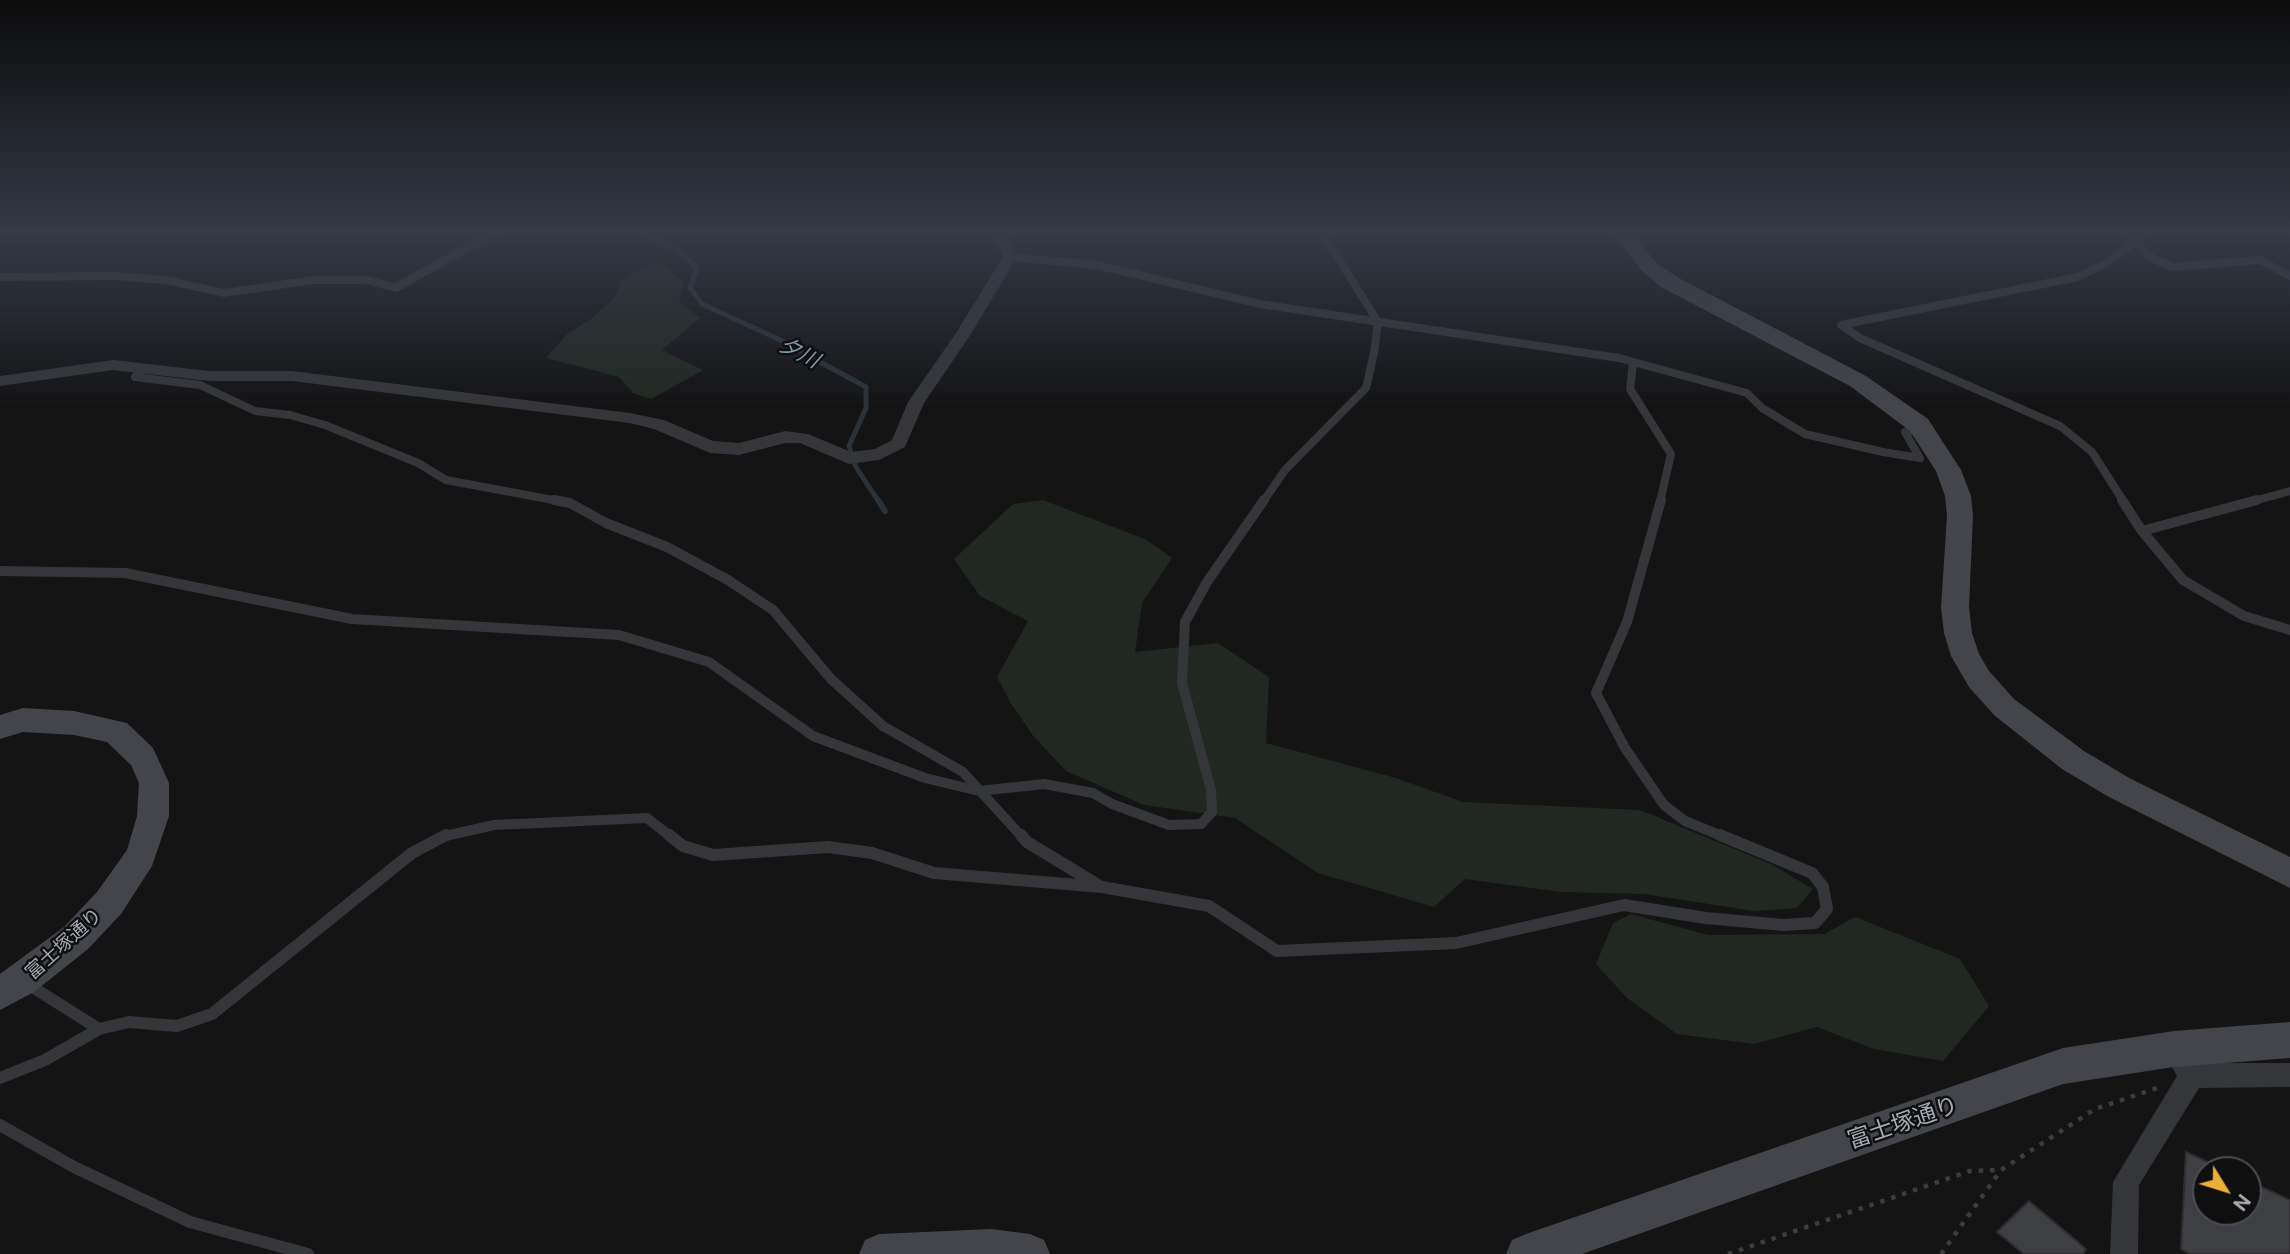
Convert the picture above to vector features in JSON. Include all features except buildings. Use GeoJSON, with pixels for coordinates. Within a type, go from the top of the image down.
{"type":"FeatureCollection","features":[{"type":"Feature","properties":{"kind":"street"},"geometry":{"type":"LineString","coordinates":[[213,291],[224,293],[240,291]]}},
{"type":"Feature","properties":{"kind":"street"},"geometry":{"type":"LineString","coordinates":[[0,381],[113,365],[209,376],[292,376],[421,394],[587,411],[658,424],[710,447],[739,449],[785,437],[802,438],[849,458],[879,454],[900,443],[916,402],[989,291]]}},
{"type":"Feature","properties":{"kind":"street"},"geometry":{"type":"LineString","coordinates":[[1685,291],[1858,381],[1885,398],[1922,429],[1948,470],[1958,496],[1960,516],[1955,607],[1958,633],[1965,656],[1979,679],[2013,715],[2073,760],[2120,788],[2290,873]]}},
{"type":"Feature","properties":{"kind":"street","name":"富士塚通り"},"geometry":{"type":"LineString","coordinates":[[0,726],[23,720],[74,723],[116,732],[142,757],[154,783],[153,816],[141,856],[108,903],[76,938],[11,987]]}},
{"type":"Feature","properties":{"kind":"street","name":"富士塚通り"},"geometry":{"type":"LineString","coordinates":[[1526,1254],[2063,1066],[2183,1063],[2290,1040]]}},
{"type":"Feature","properties":{"kind":"street"},"geometry":{"type":"LineString","coordinates":[[2124,1254],[2126,1182],[2183,1063],[2290,1075]]}},
{"type":"Feature","properties":{"kind":"street"},"geometry":{"type":"LineString","coordinates":[[879,1254],[991,1249],[1030,1254]]}},
{"type":"Feature","properties":{"kind":"lane"},"geometry":{"type":"LineString","coordinates":[[1204,291],[1260,304],[1335,313],[1633,362],[1747,393],[1762,408],[1805,434],[1824,440],[1920,458],[1905,432],[1922,429]]}},
{"type":"Feature","properties":{"kind":"lane"},"geometry":{"type":"LineString","coordinates":[[0,572],[125,573],[352,619],[619,635],[709,662],[813,736],[925,778],[979,791],[1044,784],[1093,793],[1112,804],[1169,825],[1201,824],[1212,812],[1211,790],[1182,683],[1185,622],[1207,582],[1285,470],[1366,388],[1378,322],[1358,291]]}},
{"type":"Feature","properties":{"kind":"lane"},"geometry":{"type":"LineString","coordinates":[[2010,291],[1842,324],[1860,338],[2060,426],[2092,452],[2142,531],[2183,580],[2244,616],[2290,630]]}},
{"type":"Feature","properties":{"kind":"lane"},"geometry":{"type":"LineString","coordinates":[[0,1078],[45,1060],[99,1029],[129,1022],[177,1026],[212,1014],[412,853],[443,836],[494,825],[647,818],[682,846],[713,855],[828,847],[872,853],[934,873],[1102,887],[1209,906],[1277,951],[1456,943],[1624,905],[1706,918],[1783,925],[1815,923],[1827,909],[1823,887],[1812,873],[1685,821],[1664,805],[1625,748],[1596,694],[1627,622],[1670,467],[1671,454],[1630,389],[1633,362]]}},
{"type":"Feature","properties":{"kind":"lane"},"geometry":{"type":"LineString","coordinates":[[141,369],[135,377],[200,385],[255,411],[290,415],[325,425],[418,463],[446,480],[570,503],[606,523],[667,547],[728,580],[773,610],[831,679],[883,726],[963,772],[1027,842],[1102,887]]}},
{"type":"Feature","properties":{"kind":"lane"},"geometry":{"type":"LineString","coordinates":[[2142,531],[2290,491]]}},
{"type":"Feature","properties":{"kind":"lane"},"geometry":{"type":"LineString","coordinates":[[11,987],[99,1029]]}},
{"type":"Feature","properties":{"kind":"lane"},"geometry":{"type":"LineString","coordinates":[[0,1125],[74,1167],[190,1222],[308,1254]]}},
{"type":"Feature","properties":{"kind":"path"},"geometry":{"type":"LineString","coordinates":[[1941,1254],[2001,1170],[2095,1109],[2183,1063]]}},
{"type":"Feature","properties":{"kind":"path"},"geometry":{"type":"LineString","coordinates":[[1728,1254],[1969,1171],[2001,1170]]}},
{"type":"Feature","properties":{"kind":"shaded area"},"geometry":{"type":"Polygon","coordinates":[[[618,291],[681,291],[679,302],[700,318],[662,350],[703,370],[651,399],[633,393],[619,377],[546,358],[567,334],[591,319],[616,296],[618,291]]]}},
{"type":"Feature","properties":{"kind":"shaded area"},"geometry":{"type":"Polygon","coordinates":[[[1043,500],[1147,540],[1172,558],[1142,603],[1135,652],[1218,643],[1269,677],[1266,743],[1396,778],[1463,802],[1640,810],[1771,864],[1813,889],[1797,908],[1754,911],[1644,894],[1561,892],[1465,879],[1434,907],[1318,873],[1235,818],[1144,805],[1066,771],[1034,737],[997,677],[1028,621],[980,596],[954,559],[1013,504],[1043,500]]]}},
{"type":"Feature","properties":{"kind":"shaded area"},"geometry":{"type":"Polygon","coordinates":[[[1631,914],[1708,935],[1825,934],[1855,917],[1960,959],[1989,1006],[1943,1061],[1874,1049],[1817,1027],[1754,1044],[1677,1034],[1627,998],[1596,964],[1613,923],[1631,914]]]}},
{"type":"Feature","properties":{"kind":"waterway","name":"夕川"},"geometry":{"type":"LineString","coordinates":[[692,291],[702,304],[778,339],[866,387],[866,408],[849,446],[856,467],[879,502]]}},
{"type":"Feature","properties":{"kind":"waterway","name":"夕川"},"geometry":{"type":"LineString","coordinates":[[878,500],[885,511]]}}]}
